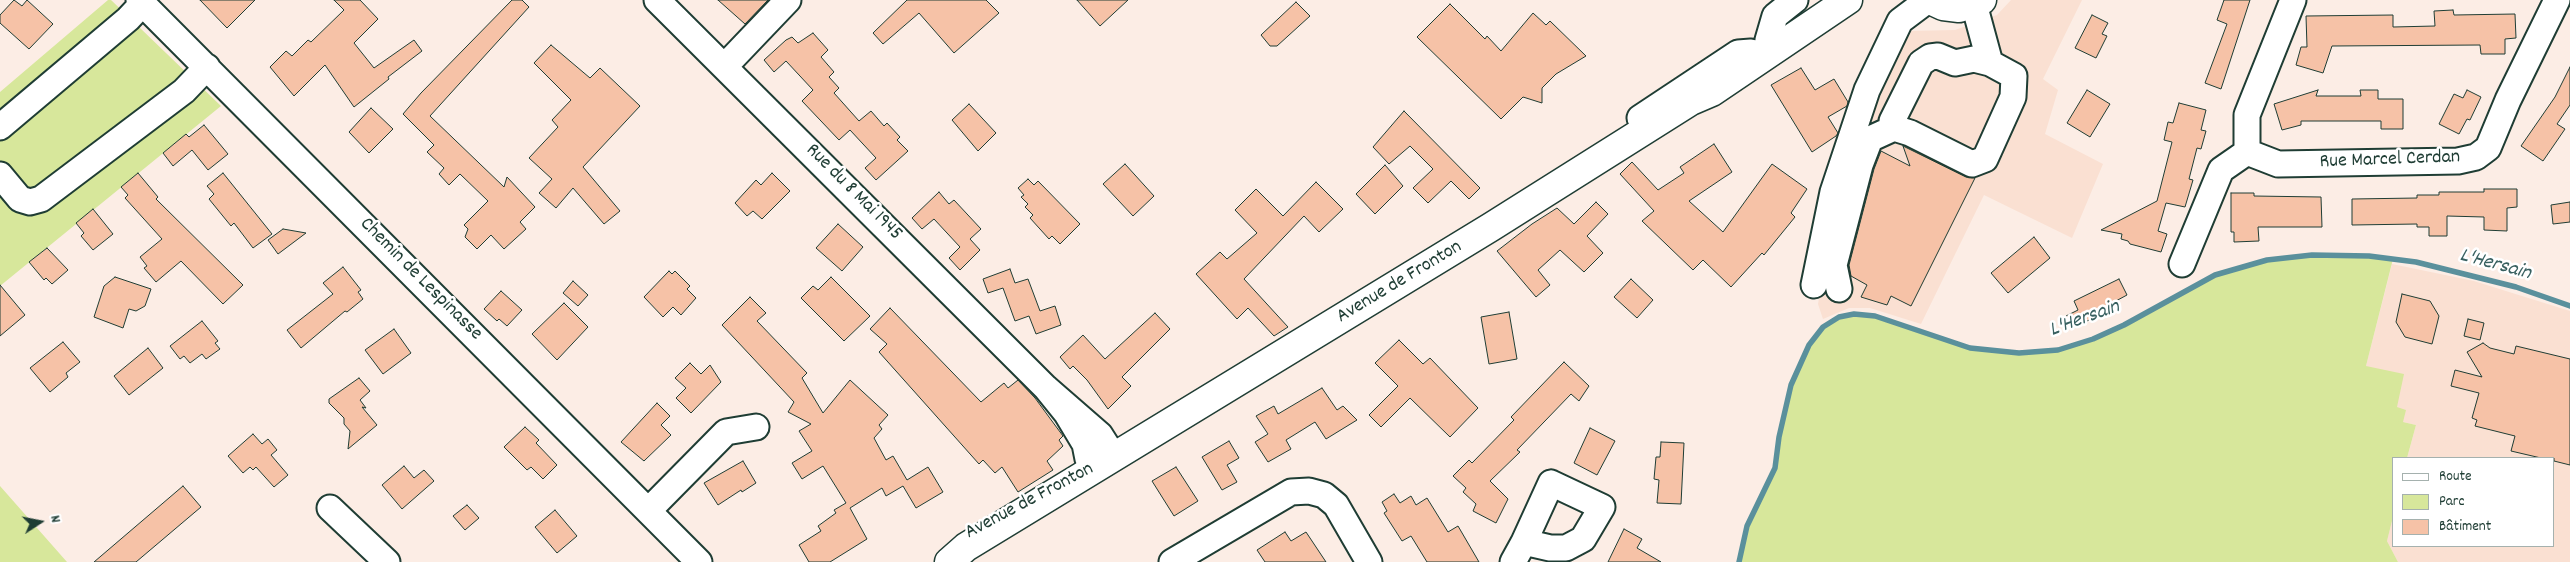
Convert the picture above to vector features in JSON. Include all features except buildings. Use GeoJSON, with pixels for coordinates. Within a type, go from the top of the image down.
{"type":"FeatureCollection","features":[{"type":"Feature","properties":{"kind":"main road","name":"Avenue de Fronton"},"geometry":{"type":"LineString","coordinates":[[1687,103],[1704,83],[1824,0]]}},
{"type":"Feature","properties":{"kind":"main road","name":"Avenue de Fronton"},"geometry":{"type":"LineString","coordinates":[[931,562],[956,541],[1491,227],[1687,103],[1712,92],[1848,0]]}},
{"type":"Feature","properties":{"kind":"main road"},"geometry":{"type":"LineString","coordinates":[[1929,0],[1943,6],[1959,8],[1978,2]]}},
{"type":"Feature","properties":{"kind":"main road","name":"Avenue de Fronton"},"geometry":{"type":"LineString","coordinates":[[949,562],[966,548],[1101,456]]}},
{"type":"Feature","properties":{"kind":"street","name":"Rue du 8 Mai 1945"},"geometry":{"type":"LineString","coordinates":[[657,0],[1046,388],[1100,435],[1101,456]]}},
{"type":"Feature","properties":{"kind":"street"},"geometry":{"type":"LineString","coordinates":[[725,66],[788,0]]}},
{"type":"Feature","properties":{"kind":"street"},"geometry":{"type":"LineString","coordinates":[[1101,456],[1569,162],[1738,53],[1760,46],[1775,16],[1796,0]]}},
{"type":"Feature","properties":{"kind":"street"},"geometry":{"type":"LineString","coordinates":[[1814,285],[1833,192],[1867,90],[1900,21],[1929,0]]}},
{"type":"Feature","properties":{"kind":"street"},"geometry":{"type":"LineString","coordinates":[[2182,264],[2221,170],[2247,152],[2247,115],[2293,0]]}},
{"type":"Feature","properties":{"kind":"street","name":"Rue Marcel Cerdan"},"geometry":{"type":"LineString","coordinates":[[2247,152],[2278,164],[2458,161],[2476,157],[2488,148],[2508,100],[2556,0]]}},
{"type":"Feature","properties":{"kind":"street"},"geometry":{"type":"LineString","coordinates":[[0,127],[128,19],[141,2]]}},
{"type":"Feature","properties":{"kind":"street","name":"Chemin de Lespinasse"},"geometry":{"type":"LineString","coordinates":[[141,2],[699,562]]}},
{"type":"Feature","properties":{"kind":"street"},"geometry":{"type":"LineString","coordinates":[[1978,2],[1990,63]]}},
{"type":"Feature","properties":{"kind":"street"},"geometry":{"type":"LineString","coordinates":[[1838,290],[1834,265],[1860,165],[1870,139],[1894,128],[1910,133],[1972,164],[1985,159],[2013,97],[2014,76],[1990,63],[1974,59],[1955,63],[1938,56],[1930,57],[1921,63],[1892,121],[1894,128]]}},
{"type":"Feature","properties":{"kind":"street"},"geometry":{"type":"LineString","coordinates":[[0,176],[20,199],[30,202],[41,199],[184,91],[207,67]]}},
{"type":"Feature","properties":{"kind":"street"},"geometry":{"type":"LineString","coordinates":[[649,510],[726,432],[756,427]]}},
{"type":"Feature","properties":{"kind":"street"},"geometry":{"type":"LineString","coordinates":[[1172,562],[1291,492],[1309,491],[1324,495],[1336,505],[1369,562]]}},
{"type":"Feature","properties":{"kind":"street"},"geometry":{"type":"LineString","coordinates":[[330,508],[387,562]]}},
{"type":"Feature","properties":{"kind":"shaded area"},"geometry":{"type":"Polygon","coordinates":[[[2011,0],[2082,0],[2043,79],[2058,90],[2045,134],[2103,164],[2072,238],[1984,195],[1921,324],[1870,308],[1849,308],[1823,319],[1818,304],[1824,268],[1862,142],[1887,76],[1909,31],[1955,30],[1997,15],[2011,0]]]}},
{"type":"Feature","properties":{"kind":"shaded area"},"geometry":{"type":"Polygon","coordinates":[[[2392,264],[2474,281],[2570,311],[2570,562],[2398,562],[2387,541],[2392,521],[2392,547],[2555,547],[2555,457],[2407,457],[2416,425],[2403,422],[2397,407],[2366,366],[2392,264]]]}},
{"type":"Feature","properties":{"kind":"green space"},"geometry":{"type":"Polygon","coordinates":[[[108,0],[111,0],[221,106],[0,286],[0,92],[108,0]]]}},
{"type":"Feature","properties":{"kind":"green space"},"geometry":{"type":"Polygon","coordinates":[[[2312,255],[2369,256],[2393,259],[2366,366],[2404,374],[2397,407],[2406,410],[2403,422],[2416,425],[2407,457],[2392,457],[2392,521],[2387,541],[2398,562],[1739,562],[1747,526],[1775,468],[1779,437],[1791,385],[1809,345],[1823,327],[1839,317],[1854,314],[1875,316],[1970,348],[2019,353],[2058,350],[2093,339],[2124,325],[2215,275],[2267,260],[2312,255]]]}},
{"type":"Feature","properties":{"kind":"green space"},"geometry":{"type":"Polygon","coordinates":[[[0,486],[67,562],[0,562],[0,486]]]}},
{"type":"Feature","properties":{"kind":"waterway","name":"L'Hersain"},"geometry":{"type":"LineString","coordinates":[[1739,562],[1747,526],[1775,468],[1779,437],[1791,385],[1809,345],[1823,327],[1839,317],[1854,314],[1875,316],[1970,348],[2019,353],[2058,350],[2093,339],[2124,325],[2215,275],[2267,260],[2312,255],[2369,256],[2416,262],[2516,287],[2570,306]]}}]}
